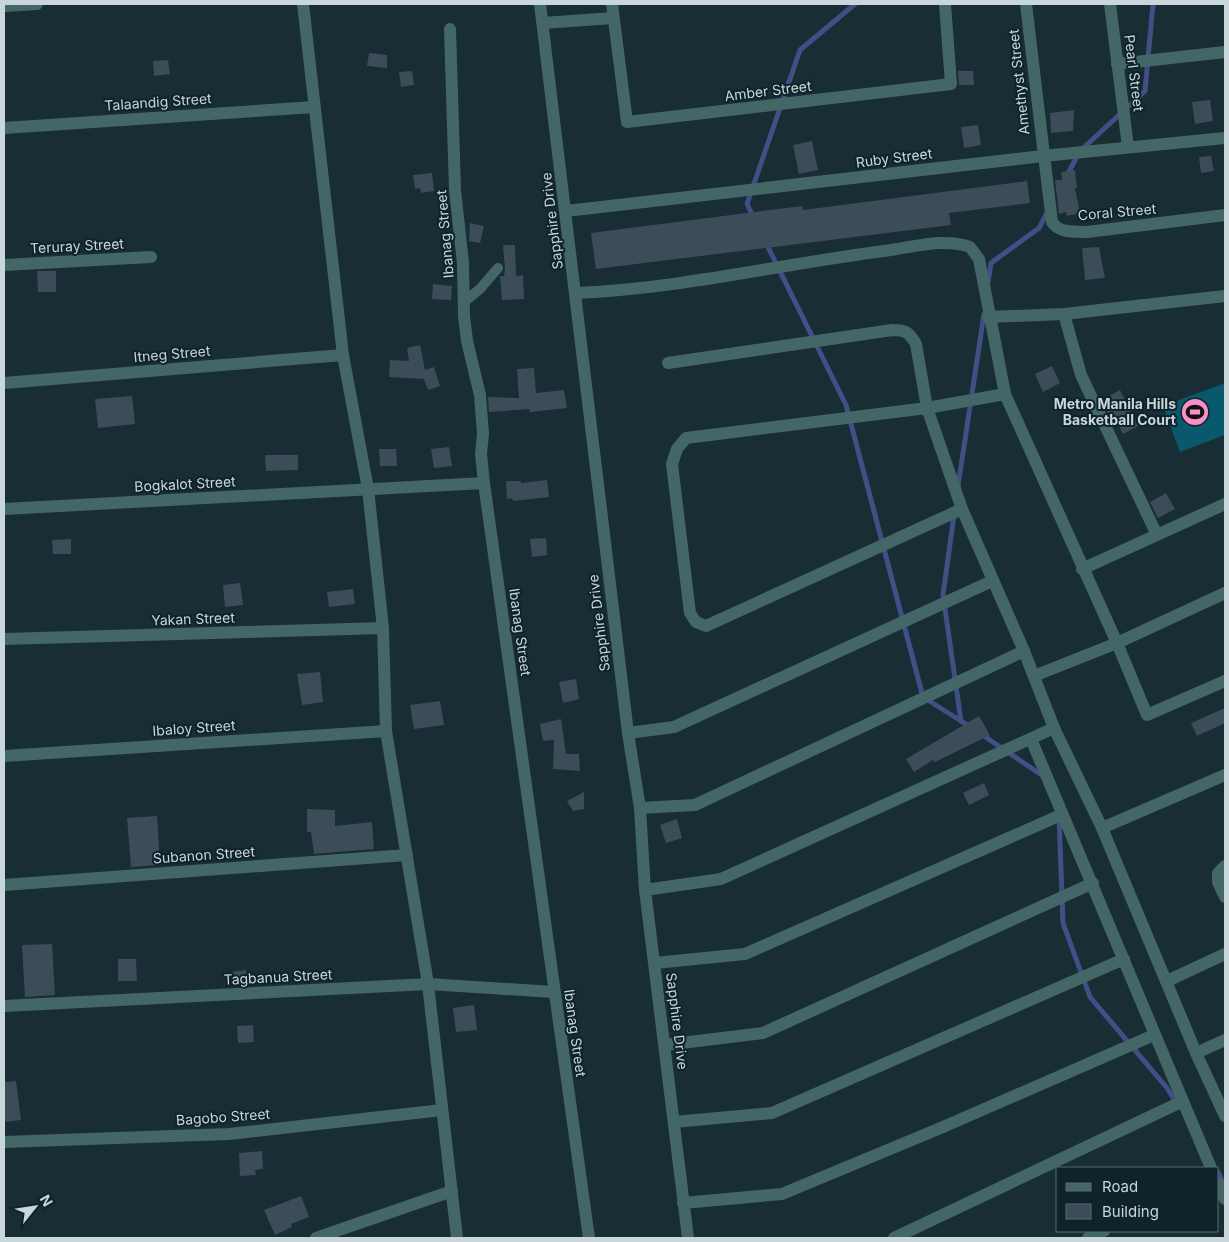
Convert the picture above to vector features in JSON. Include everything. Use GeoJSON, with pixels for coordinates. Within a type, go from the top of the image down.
{"type":"FeatureCollection","features":[{"type":"Feature","properties":{"kind":"street"},"geometry":{"type":"LineString","coordinates":[[4,6],[37,4]]}},
{"type":"Feature","properties":{"kind":"street"},"geometry":{"type":"LineString","coordinates":[[303,4],[343,355],[368,489],[383,628],[386,730],[428,984],[457,1238]]}},
{"type":"Feature","properties":{"kind":"street","name":"Sapphire Drive"},"geometry":{"type":"LineString","coordinates":[[540,4],[628,733],[640,808],[645,890],[688,1238]]}},
{"type":"Feature","properties":{"kind":"street","name":"Amber Street"},"geometry":{"type":"LineString","coordinates":[[612,4],[627,122],[951,84],[945,4]]}},
{"type":"Feature","properties":{"kind":"street","name":"Amethyst Street"},"geometry":{"type":"LineString","coordinates":[[1026,4],[1043,156]]}},
{"type":"Feature","properties":{"kind":"street","name":"Pearl Street"},"geometry":{"type":"LineString","coordinates":[[1110,4],[1128,147]]}},
{"type":"Feature","properties":{"kind":"street"},"geometry":{"type":"LineString","coordinates":[[543,24],[613,18]]}},
{"type":"Feature","properties":{"kind":"street","name":"Ibanag Street"},"geometry":{"type":"LineString","coordinates":[[450,29],[455,190],[463,263],[467,341],[480,395],[483,434],[481,454],[484,483],[588,1238]]}},
{"type":"Feature","properties":{"kind":"street"},"geometry":{"type":"LineString","coordinates":[[1117,64],[1225,52]]}},
{"type":"Feature","properties":{"kind":"street","name":"Talaandig Street"},"geometry":{"type":"LineString","coordinates":[[4,128],[314,107]]}},
{"type":"Feature","properties":{"kind":"street","name":"Ruby Street"},"geometry":{"type":"LineString","coordinates":[[566,211],[1043,156],[1225,138]]}},
{"type":"Feature","properties":{"kind":"street","name":"Coral Street"},"geometry":{"type":"LineString","coordinates":[[1043,156],[1052,222],[1058,230],[1087,232],[1225,215]]}},
{"type":"Feature","properties":{"kind":"street"},"geometry":{"type":"LineString","coordinates":[[576,293],[615,292],[836,257],[951,243],[970,247],[979,259],[988,317],[1004,394],[1117,643],[1146,715],[1225,681]]}},
{"type":"Feature","properties":{"kind":"street","name":"Teruray Street"},"geometry":{"type":"LineString","coordinates":[[4,265],[151,257]]}},
{"type":"Feature","properties":{"kind":"street"},"geometry":{"type":"LineString","coordinates":[[988,317],[1064,314],[1225,296]]}},
{"type":"Feature","properties":{"kind":"street"},"geometry":{"type":"LineString","coordinates":[[1064,314],[1081,374],[1157,534]]}},
{"type":"Feature","properties":{"kind":"street"},"geometry":{"type":"LineString","coordinates":[[668,363],[892,330],[905,330],[916,344],[927,408],[962,509],[1024,651],[1054,728],[1102,828],[1196,1053],[1225,1116]]}},
{"type":"Feature","properties":{"kind":"street","name":"Itneg Street"},"geometry":{"type":"LineString","coordinates":[[4,383],[343,355]]}},
{"type":"Feature","properties":{"kind":"street"},"geometry":{"type":"LineString","coordinates":[[962,509],[706,626],[696,622],[690,613],[672,464],[677,448],[686,438],[927,408],[1004,394]]}},
{"type":"Feature","properties":{"kind":"street","name":"Bogkalot Street"},"geometry":{"type":"LineString","coordinates":[[4,509],[484,483]]}},
{"type":"Feature","properties":{"kind":"street"},"geometry":{"type":"LineString","coordinates":[[1082,569],[1225,504]]}},
{"type":"Feature","properties":{"kind":"street"},"geometry":{"type":"LineString","coordinates":[[628,733],[674,727],[992,581]]}},
{"type":"Feature","properties":{"kind":"street"},"geometry":{"type":"LineString","coordinates":[[1034,676],[1117,643],[1225,593]]}},
{"type":"Feature","properties":{"kind":"street","name":"Yakan Street"},"geometry":{"type":"LineString","coordinates":[[4,639],[383,628]]}},
{"type":"Feature","properties":{"kind":"street"},"geometry":{"type":"LineString","coordinates":[[640,808],[695,805],[1024,651]]}},
{"type":"Feature","properties":{"kind":"street"},"geometry":{"type":"LineString","coordinates":[[645,890],[721,880],[1054,728]]}},
{"type":"Feature","properties":{"kind":"street","name":"Ibaloy Street"},"geometry":{"type":"LineString","coordinates":[[4,756],[386,730]]}},
{"type":"Feature","properties":{"kind":"street"},"geometry":{"type":"LineString","coordinates":[[1031,739],[1061,815],[1093,883],[1154,1035],[1211,1167]]}},
{"type":"Feature","properties":{"kind":"street"},"geometry":{"type":"LineString","coordinates":[[1102,828],[1225,776]]}},
{"type":"Feature","properties":{"kind":"street"},"geometry":{"type":"LineString","coordinates":[[654,963],[745,954],[1061,815]]}},
{"type":"Feature","properties":{"kind":"street","name":"Subanon Street"},"geometry":{"type":"LineString","coordinates":[[4,885],[406,855]]}},
{"type":"Feature","properties":{"kind":"street"},"geometry":{"type":"LineString","coordinates":[[1225,866],[1218,873],[1218,882],[1225,897]]}},
{"type":"Feature","properties":{"kind":"street"},"geometry":{"type":"LineString","coordinates":[[665,1045],[764,1033],[1093,883]]}},
{"type":"Feature","properties":{"kind":"street"},"geometry":{"type":"LineString","coordinates":[[1166,981],[1225,954]]}},
{"type":"Feature","properties":{"kind":"street"},"geometry":{"type":"LineString","coordinates":[[674,1122],[772,1113],[1124,959]]}},
{"type":"Feature","properties":{"kind":"street","name":"Tagbanua Street"},"geometry":{"type":"LineString","coordinates":[[4,1006],[428,984],[554,992]]}},
{"type":"Feature","properties":{"kind":"street"},"geometry":{"type":"LineString","coordinates":[[683,1203],[782,1194],[943,1128],[1154,1035]]}},
{"type":"Feature","properties":{"kind":"street"},"geometry":{"type":"LineString","coordinates":[[1196,1053],[1225,1040]]}},
{"type":"Feature","properties":{"kind":"street"},"geometry":{"type":"LineString","coordinates":[[894,1238],[1182,1102]]}},
{"type":"Feature","properties":{"kind":"street","name":"Bagobo Street"},"geometry":{"type":"LineString","coordinates":[[4,1142],[229,1134],[442,1110]]}},
{"type":"Feature","properties":{"kind":"street"},"geometry":{"type":"LineString","coordinates":[[1219,1186],[1225,1200]]}},
{"type":"Feature","properties":{"kind":"street"},"geometry":{"type":"LineString","coordinates":[[316,1238],[452,1191]]}},
{"type":"Feature","properties":{"kind":"street"},"geometry":{"type":"LineString","coordinates":[[1088,1238],[1102,1232]]}},
{"type":"Feature","properties":{"kind":"lane"},"geometry":{"type":"LineString","coordinates":[[464,302],[480,289],[498,268]]}},
{"type":"Feature","properties":{"kind":"shaded area","name":"Metro Manila Hills Basketball Court"},"geometry":{"type":"Polygon","coordinates":[[[1225,383],[1225,435],[1180,452],[1163,406],[1225,383]]]}},
{"type":"Feature","properties":{"kind":"building"},"geometry":{"type":"Polygon","coordinates":[[[369,53],[387,55],[387,68],[367,66],[369,53]]]}},
{"type":"Feature","properties":{"kind":"building"},"geometry":{"type":"Polygon","coordinates":[[[168,60],[170,74],[154,76],[153,61],[168,60]]]}},
{"type":"Feature","properties":{"kind":"building"},"geometry":{"type":"Polygon","coordinates":[[[412,71],[414,85],[401,87],[399,72],[412,71]]]}},
{"type":"Feature","properties":{"kind":"building"},"geometry":{"type":"Polygon","coordinates":[[[958,71],[973,71],[974,85],[959,85],[958,71]]]}},
{"type":"Feature","properties":{"kind":"building"},"geometry":{"type":"Polygon","coordinates":[[[1210,100],[1213,121],[1195,124],[1192,102],[1210,100]]]}},
{"type":"Feature","properties":{"kind":"building"},"geometry":{"type":"Polygon","coordinates":[[[1074,110],[1073,131],[1051,133],[1050,113],[1074,110]]]}},
{"type":"Feature","properties":{"kind":"building"},"geometry":{"type":"Polygon","coordinates":[[[978,125],[981,145],[964,148],[961,127],[978,125]]]}},
{"type":"Feature","properties":{"kind":"building"},"geometry":{"type":"Polygon","coordinates":[[[812,141],[818,170],[799,174],[793,145],[812,141]]]}},
{"type":"Feature","properties":{"kind":"building"},"geometry":{"type":"Polygon","coordinates":[[[1211,156],[1214,171],[1201,173],[1199,157],[1211,156]]]}},
{"type":"Feature","properties":{"kind":"building"},"geometry":{"type":"Polygon","coordinates":[[[1075,170],[1077,188],[1075,188],[1080,213],[1067,216],[1066,212],[1059,214],[1055,180],[1062,180],[1061,172],[1075,170]]]}},
{"type":"Feature","properties":{"kind":"building"},"geometry":{"type":"Polygon","coordinates":[[[432,173],[434,191],[421,193],[420,188],[415,189],[413,175],[432,173]]]}},
{"type":"Feature","properties":{"kind":"building"},"geometry":{"type":"Polygon","coordinates":[[[1027,181],[1030,203],[949,213],[951,225],[596,269],[591,233],[802,206],[803,210],[1027,181]]]}},
{"type":"Feature","properties":{"kind":"building"},"geometry":{"type":"Polygon","coordinates":[[[470,223],[484,226],[480,243],[469,241],[470,223]]]}},
{"type":"Feature","properties":{"kind":"building"},"geometry":{"type":"Polygon","coordinates":[[[503,245],[515,245],[516,276],[523,275],[524,299],[502,300],[500,276],[504,276],[505,269],[503,245]]]}},
{"type":"Feature","properties":{"kind":"building"},"geometry":{"type":"Polygon","coordinates":[[[1099,247],[1105,278],[1085,280],[1082,248],[1099,247]]]}},
{"type":"Feature","properties":{"kind":"building"},"geometry":{"type":"Polygon","coordinates":[[[37,271],[56,271],[56,292],[38,292],[37,271]]]}},
{"type":"Feature","properties":{"kind":"building"},"geometry":{"type":"Polygon","coordinates":[[[433,284],[452,286],[451,300],[432,299],[433,284]]]}},
{"type":"Feature","properties":{"kind":"building"},"geometry":{"type":"Polygon","coordinates":[[[420,345],[425,370],[434,367],[440,386],[428,390],[424,379],[389,377],[390,360],[409,361],[407,348],[420,345]]]}},
{"type":"Feature","properties":{"kind":"building"},"geometry":{"type":"Polygon","coordinates":[[[1052,366],[1060,383],[1043,392],[1035,374],[1052,366]]]}},
{"type":"Feature","properties":{"kind":"building"},"geometry":{"type":"Polygon","coordinates":[[[534,368],[536,393],[564,390],[567,408],[530,412],[529,409],[489,412],[488,397],[519,398],[517,369],[534,368]]]}},
{"type":"Feature","properties":{"kind":"building"},"geometry":{"type":"Polygon","coordinates":[[[1120,390],[1138,426],[1123,434],[1113,414],[1109,416],[1102,400],[1120,390]]]}},
{"type":"Feature","properties":{"kind":"building"},"geometry":{"type":"Polygon","coordinates":[[[132,396],[135,424],[98,428],[95,399],[132,396]]]}},
{"type":"Feature","properties":{"kind":"building"},"geometry":{"type":"Polygon","coordinates":[[[449,447],[452,466],[434,468],[431,449],[449,447]]]}},
{"type":"Feature","properties":{"kind":"building"},"geometry":{"type":"Polygon","coordinates":[[[379,449],[396,449],[397,466],[380,466],[379,449]]]}},
{"type":"Feature","properties":{"kind":"building"},"geometry":{"type":"Polygon","coordinates":[[[265,455],[298,455],[298,470],[266,471],[265,455]]]}},
{"type":"Feature","properties":{"kind":"building"},"geometry":{"type":"Polygon","coordinates":[[[547,480],[549,497],[513,501],[512,498],[507,499],[506,481],[521,481],[521,483],[547,480]]]}},
{"type":"Feature","properties":{"kind":"building"},"geometry":{"type":"Polygon","coordinates":[[[1166,493],[1175,509],[1158,518],[1150,502],[1166,493]]]}},
{"type":"Feature","properties":{"kind":"building"},"geometry":{"type":"Polygon","coordinates":[[[546,538],[547,555],[532,557],[530,539],[546,538]]]}},
{"type":"Feature","properties":{"kind":"building"},"geometry":{"type":"Polygon","coordinates":[[[71,539],[71,554],[53,554],[52,540],[71,539]]]}},
{"type":"Feature","properties":{"kind":"building"},"geometry":{"type":"Polygon","coordinates":[[[240,583],[243,605],[225,607],[223,585],[240,583]]]}},
{"type":"Feature","properties":{"kind":"building"},"geometry":{"type":"Polygon","coordinates":[[[353,589],[355,604],[329,607],[327,592],[353,589]]]}},
{"type":"Feature","properties":{"kind":"building"},"geometry":{"type":"Polygon","coordinates":[[[320,672],[323,702],[302,705],[297,674],[320,672]]]}},
{"type":"Feature","properties":{"kind":"building"},"geometry":{"type":"Polygon","coordinates":[[[576,679],[579,699],[563,703],[559,682],[576,679]]]}},
{"type":"Feature","properties":{"kind":"building"},"geometry":{"type":"Polygon","coordinates":[[[440,701],[444,725],[414,729],[410,705],[440,701]]]}},
{"type":"Feature","properties":{"kind":"building"},"geometry":{"type":"Polygon","coordinates":[[[1225,708],[1225,723],[1197,736],[1191,723],[1225,708]]]}},
{"type":"Feature","properties":{"kind":"building"},"geometry":{"type":"Polygon","coordinates":[[[979,716],[990,735],[935,762],[933,760],[914,772],[906,759],[979,716]]]}},
{"type":"Feature","properties":{"kind":"building"},"geometry":{"type":"Polygon","coordinates":[[[561,719],[566,754],[579,754],[580,771],[553,769],[554,740],[543,741],[540,724],[561,719]]]}},
{"type":"Feature","properties":{"kind":"building"},"geometry":{"type":"Polygon","coordinates":[[[984,783],[989,795],[969,805],[963,793],[984,783]]]}},
{"type":"Feature","properties":{"kind":"building"},"geometry":{"type":"Polygon","coordinates":[[[584,792],[584,809],[573,811],[567,801],[584,792]]]}},
{"type":"Feature","properties":{"kind":"building"},"geometry":{"type":"Polygon","coordinates":[[[307,809],[335,810],[335,826],[372,822],[374,849],[314,854],[311,832],[307,832],[307,809]]]}},
{"type":"Feature","properties":{"kind":"building"},"geometry":{"type":"Polygon","coordinates":[[[157,816],[160,865],[131,867],[127,818],[157,816]]]}},
{"type":"Feature","properties":{"kind":"building"},"geometry":{"type":"Polygon","coordinates":[[[677,819],[682,838],[666,843],[660,825],[677,819]]]}},
{"type":"Feature","properties":{"kind":"building"},"geometry":{"type":"Polygon","coordinates":[[[52,944],[55,995],[25,997],[22,945],[52,944]]]}},
{"type":"Feature","properties":{"kind":"building"},"geometry":{"type":"Polygon","coordinates":[[[118,959],[136,959],[137,981],[118,981],[118,959]]]}},
{"type":"Feature","properties":{"kind":"building"},"geometry":{"type":"Polygon","coordinates":[[[246,970],[247,985],[233,986],[232,972],[246,970]]]}},
{"type":"Feature","properties":{"kind":"building"},"geometry":{"type":"Polygon","coordinates":[[[474,1005],[477,1030],[456,1032],[453,1008],[474,1005]]]}},
{"type":"Feature","properties":{"kind":"building"},"geometry":{"type":"Polygon","coordinates":[[[253,1025],[254,1042],[238,1043],[237,1026],[253,1025]]]}},
{"type":"Feature","properties":{"kind":"building"},"geometry":{"type":"Polygon","coordinates":[[[16,1081],[21,1120],[4,1122],[4,1082],[16,1081]]]}},
{"type":"Feature","properties":{"kind":"building"},"geometry":{"type":"Polygon","coordinates":[[[262,1151],[263,1169],[255,1170],[256,1175],[240,1176],[239,1153],[262,1151]]]}},
{"type":"Feature","properties":{"kind":"building"},"geometry":{"type":"Polygon","coordinates":[[[301,1196],[309,1217],[291,1224],[292,1227],[275,1235],[264,1210],[301,1196]]]}},
{"type":"Feature","properties":{"kind":"waterway"},"geometry":{"type":"LineString","coordinates":[[754,218],[747,204],[800,50],[855,4]]}},
{"type":"Feature","properties":{"kind":"waterway"},"geometry":{"type":"LineString","coordinates":[[1066,177],[1080,151],[1145,91],[1153,4]]}},
{"type":"Feature","properties":{"kind":"waterway"},"geometry":{"type":"LineString","coordinates":[[988,283],[991,263],[1039,228],[1048,211]]}},
{"type":"Feature","properties":{"kind":"waterway"},"geometry":{"type":"LineString","coordinates":[[766,243],[846,405],[923,697],[961,721]]}},
{"type":"Feature","properties":{"kind":"waterway"},"geometry":{"type":"LineString","coordinates":[[958,486],[984,314]]}},
{"type":"Feature","properties":{"kind":"waterway"},"geometry":{"type":"LineString","coordinates":[[954,515],[943,595],[961,721],[970,727]]}},
{"type":"Feature","properties":{"kind":"waterway"},"geometry":{"type":"LineString","coordinates":[[981,734],[1043,776]]}},
{"type":"Feature","properties":{"kind":"waterway"},"geometry":{"type":"LineString","coordinates":[[1059,816],[1063,923],[1090,997],[1167,1088],[1177,1104]]}},
{"type":"Feature","properties":{"kind":"waterway"},"geometry":{"type":"LineString","coordinates":[[1219,1174],[1224,1185]]}},
{"type":"Feature","properties":{"kind":"place","name":"Metro Manila Hills Basketball Court"},"geometry":{"type":"Point","coordinates":[1195,412]}}]}
